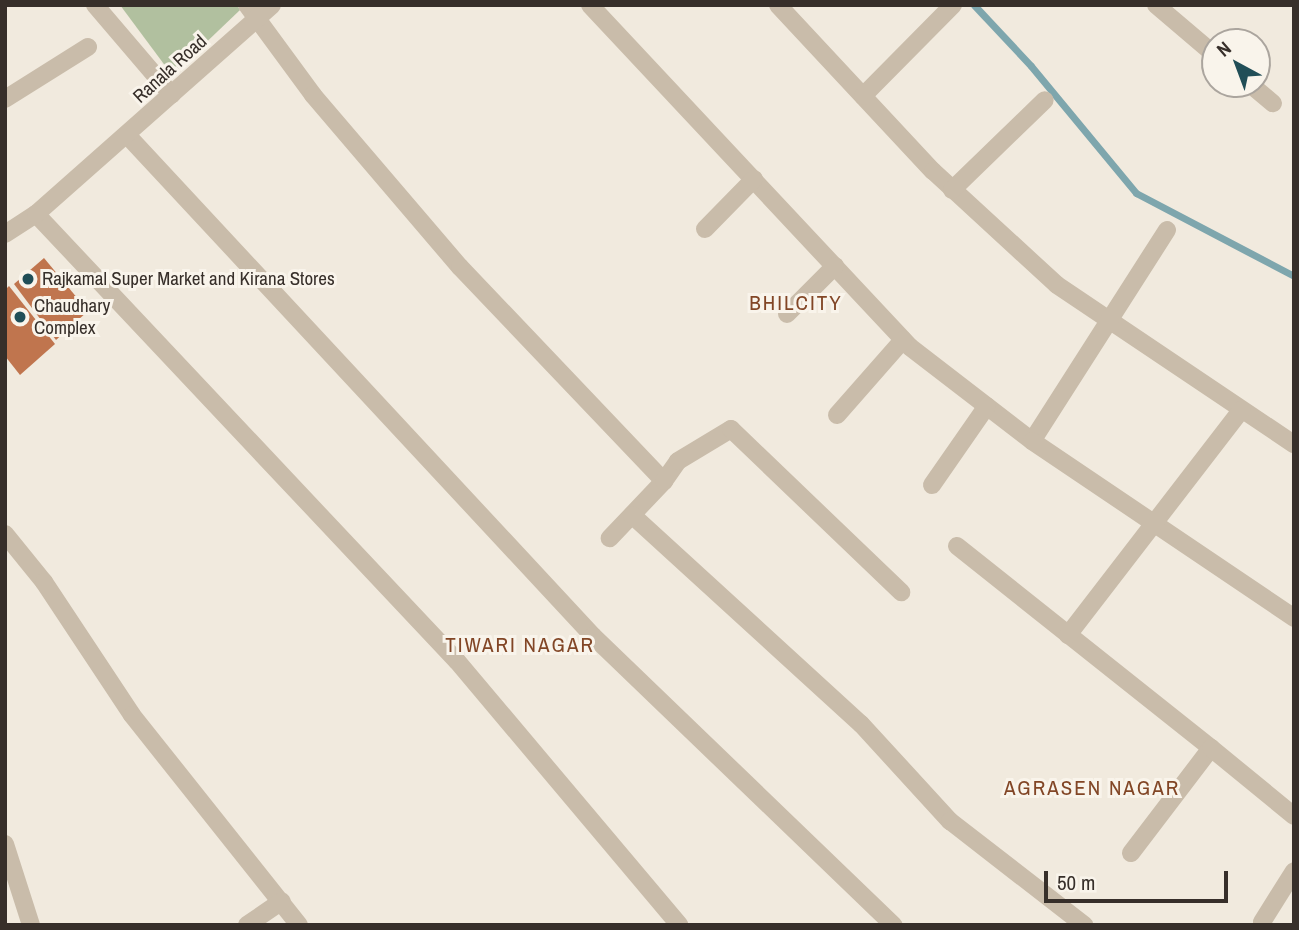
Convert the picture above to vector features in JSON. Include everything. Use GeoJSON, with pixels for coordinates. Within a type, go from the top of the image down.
{"type":"FeatureCollection","features":[{"type":"Feature","properties":{"kind":"street"},"geometry":{"type":"LineString","coordinates":[[95,5],[172,95]]}},
{"type":"Feature","properties":{"kind":"street","name":"Ranala Road"},"geometry":{"type":"LineString","coordinates":[[5,234],[36,214],[172,95],[252,12],[272,5]]}},
{"type":"Feature","properties":{"kind":"street"},"geometry":{"type":"LineString","coordinates":[[590,5],[903,340],[1032,441],[1294,618]]}},
{"type":"Feature","properties":{"kind":"street"},"geometry":{"type":"LineString","coordinates":[[778,5],[953,190],[1056,285],[1107,323],[1294,444]]}},
{"type":"Feature","properties":{"kind":"street"},"geometry":{"type":"LineString","coordinates":[[863,96],[953,5]]}},
{"type":"Feature","properties":{"kind":"street"},"geometry":{"type":"LineString","coordinates":[[1156,5],[1201,43]]}},
{"type":"Feature","properties":{"kind":"street"},"geometry":{"type":"LineString","coordinates":[[252,12],[313,95],[460,267],[664,481]]}},
{"type":"Feature","properties":{"kind":"street"},"geometry":{"type":"LineString","coordinates":[[5,99],[88,47]]}},
{"type":"Feature","properties":{"kind":"street"},"geometry":{"type":"LineString","coordinates":[[1267,98],[1273,103]]}},
{"type":"Feature","properties":{"kind":"street"},"geometry":{"type":"LineString","coordinates":[[953,190],[1045,100]]}},
{"type":"Feature","properties":{"kind":"street"},"geometry":{"type":"LineString","coordinates":[[127,135],[593,636],[893,925]]}},
{"type":"Feature","properties":{"kind":"street"},"geometry":{"type":"LineString","coordinates":[[705,229],[754,179]]}},
{"type":"Feature","properties":{"kind":"street"},"geometry":{"type":"LineString","coordinates":[[36,214],[457,661],[679,925]]}},
{"type":"Feature","properties":{"kind":"street"},"geometry":{"type":"LineString","coordinates":[[1032,441],[1167,230]]}},
{"type":"Feature","properties":{"kind":"street"},"geometry":{"type":"LineString","coordinates":[[787,314],[835,266]]}},
{"type":"Feature","properties":{"kind":"street"},"geometry":{"type":"LineString","coordinates":[[837,415],[903,340]]}},
{"type":"Feature","properties":{"kind":"street"},"geometry":{"type":"LineString","coordinates":[[932,485],[987,406]]}},
{"type":"Feature","properties":{"kind":"street"},"geometry":{"type":"LineString","coordinates":[[1068,635],[1156,525],[1241,410]]}},
{"type":"Feature","properties":{"kind":"street"},"geometry":{"type":"LineString","coordinates":[[610,537],[664,481],[678,461],[731,429],[901,592]]}},
{"type":"Feature","properties":{"kind":"street"},"geometry":{"type":"LineString","coordinates":[[632,514],[861,724],[950,821],[1084,925]]}},
{"type":"Feature","properties":{"kind":"street"},"geometry":{"type":"LineString","coordinates":[[5,534],[44,582],[132,715],[299,925]]}},
{"type":"Feature","properties":{"kind":"street"},"geometry":{"type":"LineString","coordinates":[[957,546],[1294,816]]}},
{"type":"Feature","properties":{"kind":"street"},"geometry":{"type":"LineString","coordinates":[[1131,853],[1211,748]]}},
{"type":"Feature","properties":{"kind":"street"},"geometry":{"type":"LineString","coordinates":[[5,844],[31,925]]}},
{"type":"Feature","properties":{"kind":"street"},"geometry":{"type":"LineString","coordinates":[[1262,922],[1294,872]]}},
{"type":"Feature","properties":{"kind":"street"},"geometry":{"type":"LineString","coordinates":[[247,925],[282,901]]}},
{"type":"Feature","properties":{"kind":"green space"},"geometry":{"type":"Polygon","coordinates":[[[120,5],[237,5],[240,10],[172,75],[120,5]]]}},
{"type":"Feature","properties":{"kind":"building"},"geometry":{"type":"Polygon","coordinates":[[[44,258],[88,311],[56,340],[14,284],[44,258]]]}},
{"type":"Feature","properties":{"kind":"building","name":"Chaudhary Complex"},"geometry":{"type":"Polygon","coordinates":[[[9,286],[55,344],[20,375],[5,356],[5,290],[9,286]]]}},
{"type":"Feature","properties":{"kind":"waterway"},"geometry":{"type":"LineString","coordinates":[[974,5],[1031,66],[1136,193],[1294,276]]}},
{"type":"Feature","properties":{"kind":"place","name":"Rajkamal Super Market and Kirana Stores"},"geometry":{"type":"Point","coordinates":[28,279]}},
{"type":"Feature","properties":{"kind":"place","name":"Chaudhary Complex"},"geometry":{"type":"Point","coordinates":[20,317]}},
{"type":"Feature","properties":{"kind":"district","name":"BHILCITY"},"geometry":{"type":"Point","coordinates":[796,303]}},
{"type":"Feature","properties":{"kind":"district","name":"TIWARI NAGAR"},"geometry":{"type":"Point","coordinates":[520,645]}},
{"type":"Feature","properties":{"kind":"district","name":"AGRASEN NAGAR"},"geometry":{"type":"Point","coordinates":[1092,788]}}]}
